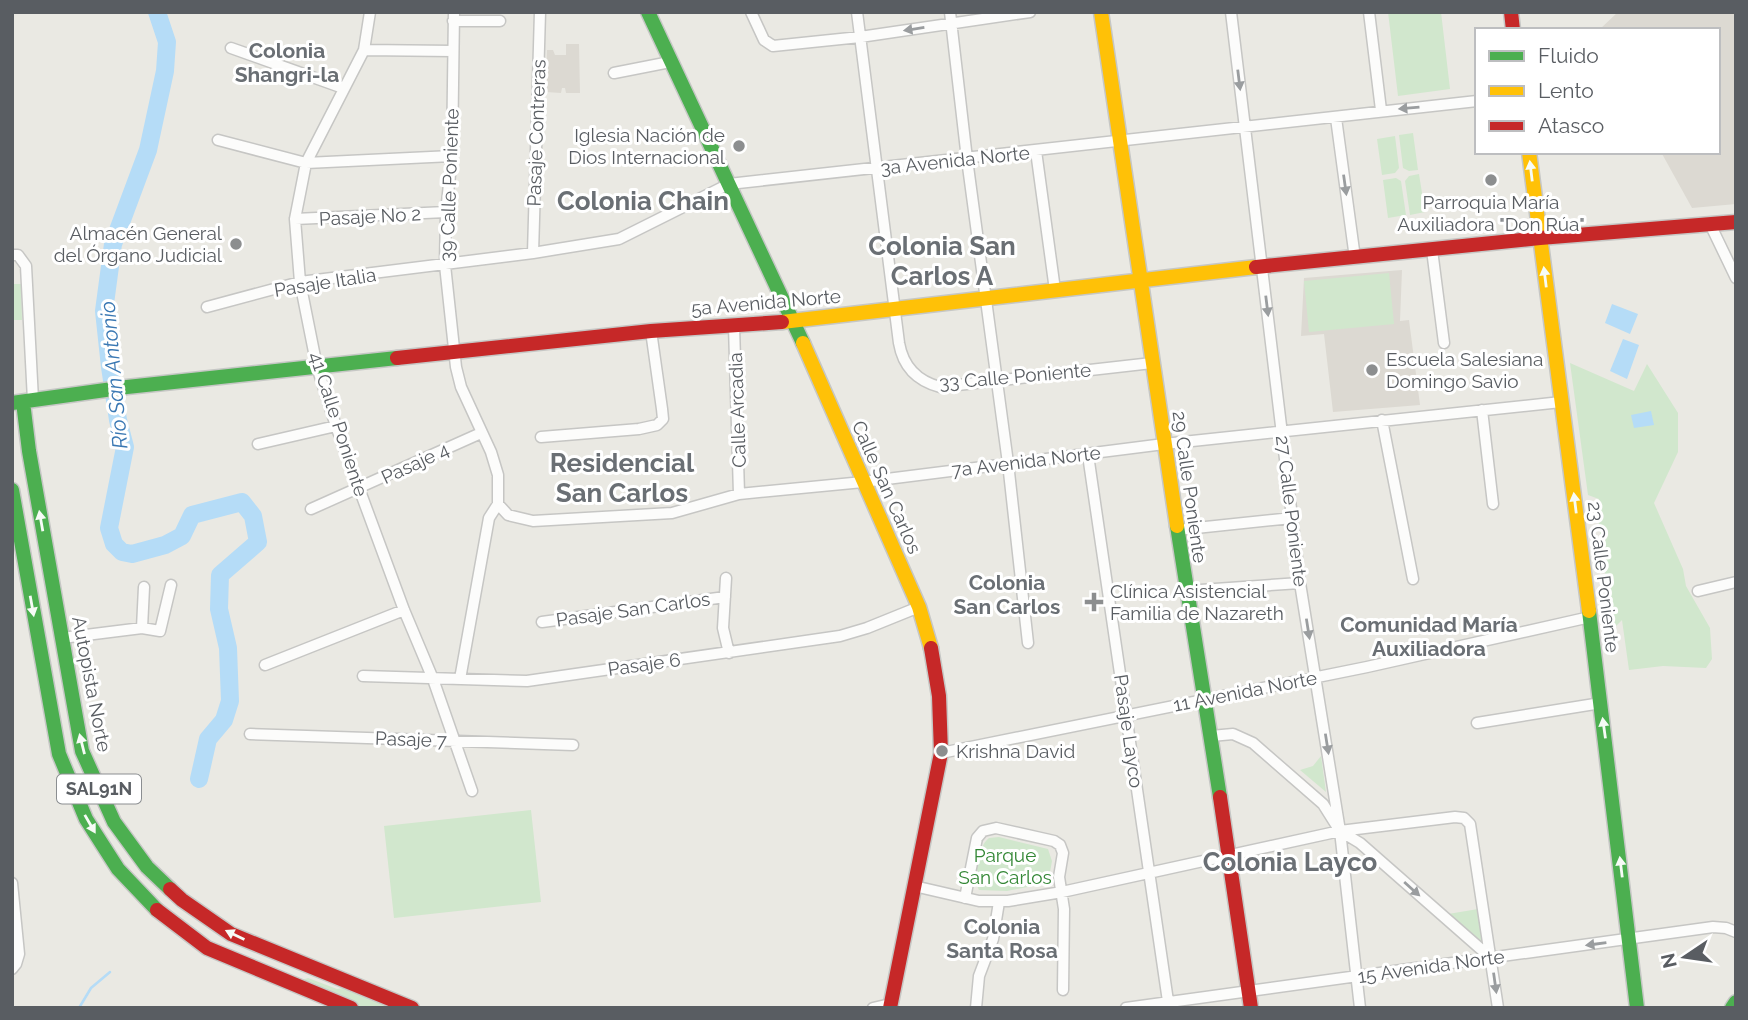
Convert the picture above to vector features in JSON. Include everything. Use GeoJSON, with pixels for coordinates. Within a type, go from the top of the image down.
{"type":"FeatureCollection","features":[{"type":"Feature","properties":{"kind":"main road","name":"Calle San Carlos"},"geometry":{"type":"LineString","coordinates":[[648,12],[793,321],[919,607],[931,648],[939,696],[941,753],[890,1006]]}},
{"type":"Feature","properties":{"kind":"main road","name":"29 Calle Poniente"},"geometry":{"type":"LineString","coordinates":[[1101,12],[1186,591],[1206,698],[1251,1008]]}},
{"type":"Feature","properties":{"kind":"main road","name":"23 Calle Poniente"},"geometry":{"type":"LineString","coordinates":[[1529,154],[1601,703],[1637,1008]]}},
{"type":"Feature","properties":{"kind":"main road","name":"5a Avenida Norte"},"geometry":{"type":"LineString","coordinates":[[23,402],[127,387],[651,331],[793,321],[1140,279],[1540,237],[1735,221]]}},
{"type":"Feature","properties":{"kind":"main road","name":"Autopista Norte"},"geometry":{"type":"LineString","coordinates":[[23,402],[29,451],[82,751],[114,822],[147,867],[182,900],[231,934],[412,1008]]}},
{"type":"Feature","properties":{"kind":"main road","name":"SAL91N"},"geometry":{"type":"LineString","coordinates":[[12,490],[17,547],[59,754],[86,819],[118,869],[158,912],[208,948],[351,1008]]}},
{"type":"Feature","properties":{"kind":"main road"},"geometry":{"type":"LineString","coordinates":[[259,971],[270,971],[275,966],[274,957],[268,949]]}},
{"type":"Feature","properties":{"kind":"main road"},"geometry":{"type":"LineString","coordinates":[[303,988],[297,981],[300,973],[333,984],[342,984],[345,981]]}},
{"type":"Feature","properties":{"kind":"main road"},"geometry":{"type":"LineString","coordinates":[[1732,1008],[1736,1002]]}},
{"type":"Feature","properties":{"kind":"street","name":"41 Calle Poniente"},"geometry":{"type":"LineString","coordinates":[[370,12],[364,50],[306,163],[295,219],[300,282],[317,367],[336,426],[404,610],[433,679],[472,791]]}},
{"type":"Feature","properties":{"kind":"street","name":"Pasaje Contreras"},"geometry":{"type":"LineString","coordinates":[[533,253],[540,12]]}},
{"type":"Feature","properties":{"kind":"street"},"geometry":{"type":"LineString","coordinates":[[751,12],[764,40],[772,46],[860,37],[951,18],[1030,12]]}},
{"type":"Feature","properties":{"kind":"street","name":"33 Calle Poniente"},"geometry":{"type":"LineString","coordinates":[[857,12],[894,309],[903,360],[922,380],[940,387],[1152,363]]}},
{"type":"Feature","properties":{"kind":"street","name":"27 Calle Poniente"},"geometry":{"type":"LineString","coordinates":[[1231,12],[1300,583],[1340,831],[1360,1008]]}},
{"type":"Feature","properties":{"kind":"street"},"geometry":{"type":"LineString","coordinates":[[1369,12],[1381,110]]}},
{"type":"Feature","properties":{"kind":"street"},"geometry":{"type":"LineString","coordinates":[[453,17],[500,21]]}},
{"type":"Feature","properties":{"kind":"street","name":"39 Calle Poniente"},"geometry":{"type":"LineString","coordinates":[[453,17],[452,156],[446,212],[446,265],[456,367],[461,387],[491,452],[498,475],[498,505],[489,518],[460,680]]}},
{"type":"Feature","properties":{"kind":"street"},"geometry":{"type":"LineString","coordinates":[[951,18],[1008,463],[1028,643]]}},
{"type":"Feature","properties":{"kind":"street"},"geometry":{"type":"LineString","coordinates":[[231,48],[343,88]]}},
{"type":"Feature","properties":{"kind":"street"},"geometry":{"type":"LineString","coordinates":[[364,50],[453,51]]}},
{"type":"Feature","properties":{"kind":"street"},"geometry":{"type":"LineString","coordinates":[[614,72],[670,62]]}},
{"type":"Feature","properties":{"kind":"street","name":"3a Avenida Norte"},"geometry":{"type":"LineString","coordinates":[[446,265],[619,239],[729,184],[1475,101]]}},
{"type":"Feature","properties":{"kind":"street"},"geometry":{"type":"LineString","coordinates":[[1336,118],[1355,258]]}},
{"type":"Feature","properties":{"kind":"street"},"geometry":{"type":"LineString","coordinates":[[218,141],[306,163],[452,156]]}},
{"type":"Feature","properties":{"kind":"street"},"geometry":{"type":"LineString","coordinates":[[1036,151],[1055,290]]}},
{"type":"Feature","properties":{"kind":"street","name":"Pasaje No 2"},"geometry":{"type":"LineString","coordinates":[[295,219],[446,212]]}},
{"type":"Feature","properties":{"kind":"street"},"geometry":{"type":"LineString","coordinates":[[1710,224],[1736,278]]}},
{"type":"Feature","properties":{"kind":"street"},"geometry":{"type":"LineString","coordinates":[[1432,250],[1444,343]]}},
{"type":"Feature","properties":{"kind":"street"},"geometry":{"type":"LineString","coordinates":[[12,255],[18,255],[26,266],[23,402]]}},
{"type":"Feature","properties":{"kind":"street","name":"Pasaje Italia"},"geometry":{"type":"LineString","coordinates":[[207,307],[300,282],[446,265]]}},
{"type":"Feature","properties":{"kind":"street","name":"Calle Arcadia"},"geometry":{"type":"LineString","coordinates":[[734,326],[739,494]]}},
{"type":"Feature","properties":{"kind":"street"},"geometry":{"type":"LineString","coordinates":[[541,437],[639,429],[657,425],[663,418],[651,331]]}},
{"type":"Feature","properties":{"kind":"street","name":"7a Avenida Norte"},"geometry":{"type":"LineString","coordinates":[[498,505],[502,512],[508,515],[533,521],[672,513],[739,494],[863,482],[1164,444],[1561,402]]}},
{"type":"Feature","properties":{"kind":"street"},"geometry":{"type":"LineString","coordinates":[[1482,410],[1493,504]]}},
{"type":"Feature","properties":{"kind":"street"},"geometry":{"type":"LineString","coordinates":[[1382,420],[1413,579]]}},
{"type":"Feature","properties":{"kind":"street"},"geometry":{"type":"LineString","coordinates":[[258,444],[336,426]]}},
{"type":"Feature","properties":{"kind":"street","name":"Pasaje 4"},"geometry":{"type":"LineString","coordinates":[[311,509],[481,433]]}},
{"type":"Feature","properties":{"kind":"street","name":"Pasaje Layco"},"geometry":{"type":"LineString","coordinates":[[1088,455],[1168,1005]]}},
{"type":"Feature","properties":{"kind":"street"},"geometry":{"type":"LineString","coordinates":[[1177,530],[1292,518]]}},
{"type":"Feature","properties":{"kind":"street","name":"Pasaje San Carlos"},"geometry":{"type":"LineString","coordinates":[[726,578],[723,628],[729,653]]}},
{"type":"Feature","properties":{"kind":"street"},"geometry":{"type":"LineString","coordinates":[[1698,591],[1736,582]]}},
{"type":"Feature","properties":{"kind":"street"},"geometry":{"type":"LineString","coordinates":[[1186,591],[1300,583]]}},
{"type":"Feature","properties":{"kind":"street"},"geometry":{"type":"LineString","coordinates":[[62,638],[142,628],[160,631],[171,585]]}},
{"type":"Feature","properties":{"kind":"street"},"geometry":{"type":"LineString","coordinates":[[142,628],[144,587]]}},
{"type":"Feature","properties":{"kind":"street","name":"Pasaje San Carlos"},"geometry":{"type":"LineString","coordinates":[[542,622],[725,597]]}},
{"type":"Feature","properties":{"kind":"street","name":"Pasaje 6"},"geometry":{"type":"LineString","coordinates":[[363,676],[527,681],[847,634],[919,607]]}},
{"type":"Feature","properties":{"kind":"street"},"geometry":{"type":"LineString","coordinates":[[265,665],[404,610]]}},
{"type":"Feature","properties":{"kind":"street","name":"11 Avenida Norte"},"geometry":{"type":"LineString","coordinates":[[941,753],[1315,677],[1590,617]]}},
{"type":"Feature","properties":{"kind":"street"},"geometry":{"type":"LineString","coordinates":[[1477,723],[1601,703]]}},
{"type":"Feature","properties":{"kind":"street","name":"Pasaje 7"},"geometry":{"type":"LineString","coordinates":[[250,734],[573,745]]}},
{"type":"Feature","properties":{"kind":"street"},"geometry":{"type":"LineString","coordinates":[[1211,737],[1233,734],[1253,743],[1323,804],[1340,831],[1360,843],[1491,958]]}},
{"type":"Feature","properties":{"kind":"street"},"geometry":{"type":"LineString","coordinates":[[914,886],[965,898],[999,902],[1062,892],[1340,831],[1464,818],[1470,824],[1498,1008]]}},
{"type":"Feature","properties":{"kind":"street"},"geometry":{"type":"LineString","coordinates":[[965,898],[977,838],[981,832],[992,828],[1054,841],[1060,845],[1063,853],[1059,877],[1064,909],[1063,990]]}},
{"type":"Feature","properties":{"kind":"street"},"geometry":{"type":"LineString","coordinates":[[12,883],[19,954],[12,969]]}},
{"type":"Feature","properties":{"kind":"street"},"geometry":{"type":"LineString","coordinates":[[976,1008],[979,976],[991,945],[999,902]]}},
{"type":"Feature","properties":{"kind":"street","name":"15 Avenida Norte"},"geometry":{"type":"LineString","coordinates":[[1126,1008],[1168,1005],[1249,990],[1719,927],[1736,932]]}},
{"type":"Feature","properties":{"kind":"street"},"geometry":{"type":"LineString","coordinates":[[873,1008],[890,1006]]}},
{"type":"Feature","properties":{"kind":"shaded area"},"geometry":{"type":"Polygon","coordinates":[[[1618,12],[1736,12],[1736,204],[1692,208],[1662,154],[1720,154],[1720,28],[1601,28],[1618,12]]]}},
{"type":"Feature","properties":{"kind":"shaded area"},"geometry":{"type":"Polygon","coordinates":[[[566,44],[579,44],[580,93],[566,93],[565,88],[562,88],[561,93],[546,92],[547,50],[553,50],[555,55],[566,55],[566,44]]]}},
{"type":"Feature","properties":{"kind":"shaded area","name":"Escuela Salesiana Domingo Savio"},"geometry":{"type":"Polygon","coordinates":[[[1402,270],[1400,321],[1409,320],[1420,405],[1333,412],[1324,334],[1301,336],[1304,278],[1402,270]]]}},
{"type":"Feature","properties":{"kind":"green space"},"geometry":{"type":"Polygon","coordinates":[[[1388,12],[1441,12],[1450,89],[1398,96],[1388,12]]]}},
{"type":"Feature","properties":{"kind":"green space"},"geometry":{"type":"Polygon","coordinates":[[[1413,133],[1418,170],[1409,171],[1403,168],[1399,135],[1413,133]]]}},
{"type":"Feature","properties":{"kind":"green space"},"geometry":{"type":"Polygon","coordinates":[[[1395,136],[1399,168],[1395,173],[1382,175],[1377,139],[1395,136]]]}},
{"type":"Feature","properties":{"kind":"green space"},"geometry":{"type":"Polygon","coordinates":[[[1419,174],[1425,212],[1410,215],[1405,181],[1409,176],[1419,174]]]}},
{"type":"Feature","properties":{"kind":"green space"},"geometry":{"type":"Polygon","coordinates":[[[1396,178],[1401,181],[1406,215],[1388,218],[1383,180],[1396,178]]]}},
{"type":"Feature","properties":{"kind":"green space"},"geometry":{"type":"Polygon","coordinates":[[[1389,273],[1394,324],[1309,332],[1304,281],[1389,273]]]}},
{"type":"Feature","properties":{"kind":"green space"},"geometry":{"type":"Polygon","coordinates":[[[12,284],[21,284],[22,320],[12,320],[12,284]]]}},
{"type":"Feature","properties":{"kind":"green space"},"geometry":{"type":"Polygon","coordinates":[[[1570,363],[1634,391],[1647,364],[1678,413],[1678,452],[1654,503],[1683,569],[1686,586],[1710,628],[1712,659],[1706,668],[1663,666],[1629,670],[1622,620],[1615,627],[1605,629],[1599,594],[1608,595],[1597,509],[1599,499],[1588,495],[1570,363]]]}},
{"type":"Feature","properties":{"kind":"green space"},"geometry":{"type":"Polygon","coordinates":[[[1321,756],[1326,792],[1300,770],[1313,766],[1321,756]]]}},
{"type":"Feature","properties":{"kind":"green space"},"geometry":{"type":"Polygon","coordinates":[[[531,810],[541,902],[394,918],[384,826],[531,810]]]}},
{"type":"Feature","properties":{"kind":"green space","name":"Parque San Carlos"},"geometry":{"type":"Polygon","coordinates":[[[999,837],[1048,849],[1052,861],[1048,883],[1007,891],[979,890],[976,871],[979,855],[989,838],[999,837]]]}},
{"type":"Feature","properties":{"kind":"green space"},"geometry":{"type":"Polygon","coordinates":[[[1484,908],[1491,958],[1442,915],[1484,908]]]}},
{"type":"Feature","properties":{"kind":"green space"},"geometry":{"type":"Polygon","coordinates":[[[308,978],[396,1008],[363,1008],[305,984],[302,980],[308,978]]]}},
{"type":"Feature","properties":{"kind":"water"},"geometry":{"type":"Polygon","coordinates":[[[1612,304],[1638,314],[1630,334],[1605,323],[1612,304]]]}},
{"type":"Feature","properties":{"kind":"water"},"geometry":{"type":"Polygon","coordinates":[[[1623,339],[1639,345],[1627,379],[1610,371],[1623,339]]]}},
{"type":"Feature","properties":{"kind":"water"},"geometry":{"type":"Polygon","coordinates":[[[1651,411],[1654,425],[1634,428],[1631,415],[1651,411]]]}},
{"type":"Feature","properties":{"kind":"waterway","name":"Río San Antonio"},"geometry":{"type":"LineString","coordinates":[[157,12],[167,42],[165,71],[148,150],[113,244],[104,311],[118,420],[125,447],[109,528],[114,544],[122,552],[132,554],[165,545],[182,536],[192,515],[242,502],[253,516],[258,542],[220,575],[219,609],[228,648],[230,701],[224,720],[208,739],[199,779]]}},
{"type":"Feature","properties":{"kind":"waterway"},"geometry":{"type":"LineString","coordinates":[[79,1008],[91,988],[110,972]]}},
{"type":"Feature","properties":{"kind":"traffic: fast"},"geometry":{"type":"LineString","coordinates":[[648,12],[803,343]]}},
{"type":"Feature","properties":{"kind":"traffic: fast"},"geometry":{"type":"LineString","coordinates":[[12,403],[127,387],[397,358]]}},
{"type":"Feature","properties":{"kind":"traffic: fast"},"geometry":{"type":"LineString","coordinates":[[23,402],[29,451],[82,751],[114,822],[147,867],[170,889]]}},
{"type":"Feature","properties":{"kind":"traffic: fast"},"geometry":{"type":"LineString","coordinates":[[12,490],[59,754],[86,819],[118,869],[157,910]]}},
{"type":"Feature","properties":{"kind":"traffic: fast"},"geometry":{"type":"LineString","coordinates":[[1177,526],[1220,797]]}},
{"type":"Feature","properties":{"kind":"traffic: fast"},"geometry":{"type":"LineString","coordinates":[[1589,611],[1637,1008]]}},
{"type":"Feature","properties":{"kind":"traffic: fast"},"geometry":{"type":"LineString","coordinates":[[1732,1008],[1736,1002]]}},
{"type":"Feature","properties":{"kind":"traffic: slow"},"geometry":{"type":"LineString","coordinates":[[1101,12],[1177,526]]}},
{"type":"Feature","properties":{"kind":"traffic: slow"},"geometry":{"type":"LineString","coordinates":[[1529,154],[1589,611]]}},
{"type":"Feature","properties":{"kind":"traffic: slow"},"geometry":{"type":"LineString","coordinates":[[782,322],[1256,267]]}},
{"type":"Feature","properties":{"kind":"traffic: slow"},"geometry":{"type":"LineString","coordinates":[[803,343],[919,607],[931,648]]}},
{"type":"Feature","properties":{"kind":"traffic: jam"},"geometry":{"type":"LineString","coordinates":[[1511,12],[1513,28]]}},
{"type":"Feature","properties":{"kind":"traffic: jam"},"geometry":{"type":"LineString","coordinates":[[1256,267],[1540,238],[1736,222]]}},
{"type":"Feature","properties":{"kind":"traffic: jam"},"geometry":{"type":"LineString","coordinates":[[397,358],[651,331],[782,322]]}},
{"type":"Feature","properties":{"kind":"traffic: jam"},"geometry":{"type":"LineString","coordinates":[[890,1008],[941,753],[939,696],[931,648]]}},
{"type":"Feature","properties":{"kind":"traffic: jam"},"geometry":{"type":"LineString","coordinates":[[1220,797],[1251,1008]]}},
{"type":"Feature","properties":{"kind":"traffic: jam"},"geometry":{"type":"LineString","coordinates":[[170,889],[231,934],[412,1008]]}},
{"type":"Feature","properties":{"kind":"traffic: jam"},"geometry":{"type":"LineString","coordinates":[[157,910],[207,948],[351,1008]]}},
{"type":"Feature","properties":{"kind":"place","name":"Iglesia Nación de Dios Internacional"},"geometry":{"type":"Point","coordinates":[739,146]}},
{"type":"Feature","properties":{"kind":"place","name":"Parroquia María Auxiliadora \"Don Rúa\""},"geometry":{"type":"Point","coordinates":[1491,180]}},
{"type":"Feature","properties":{"kind":"place","name":"Almacén General del Órgano Judicial"},"geometry":{"type":"Point","coordinates":[236,244]}},
{"type":"Feature","properties":{"kind":"place","name":"Escuela Salesiana Domingo Savio"},"geometry":{"type":"Point","coordinates":[1372,370]}},
{"type":"Feature","properties":{"kind":"place","name":"Clínica Asistencial Familia de Nazareth"},"geometry":{"type":"Point","coordinates":[1094,602]}},
{"type":"Feature","properties":{"kind":"place","name":"Krishna David"},"geometry":{"type":"Point","coordinates":[942,751]}},
{"type":"Feature","properties":{"kind":"district","name":"Colonia Shangri-la"},"geometry":{"type":"Point","coordinates":[287,63]}},
{"type":"Feature","properties":{"kind":"district","name":"Colonia Chain"},"geometry":{"type":"Point","coordinates":[643,201]}},
{"type":"Feature","properties":{"kind":"district","name":"Colonia San Carlos A"},"geometry":{"type":"Point","coordinates":[942,261]}},
{"type":"Feature","properties":{"kind":"district","name":"Residencial San Carlos"},"geometry":{"type":"Point","coordinates":[622,478]}},
{"type":"Feature","properties":{"kind":"district","name":"Colonia San Carlos"},"geometry":{"type":"Point","coordinates":[1007,595]}},
{"type":"Feature","properties":{"kind":"district","name":"Comunidad María Auxiliadora"},"geometry":{"type":"Point","coordinates":[1429,637]}},
{"type":"Feature","properties":{"kind":"district","name":"Colonia Layco"},"geometry":{"type":"Point","coordinates":[1290,862]}},
{"type":"Feature","properties":{"kind":"district","name":"Colonia Santa Rosa"},"geometry":{"type":"Point","coordinates":[1002,939]}}]}
